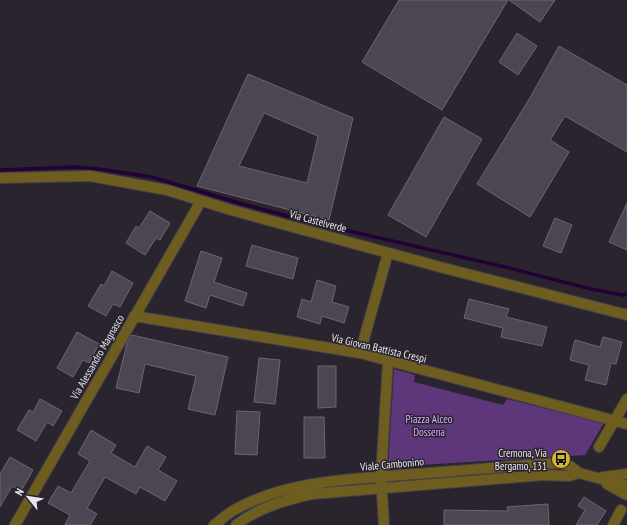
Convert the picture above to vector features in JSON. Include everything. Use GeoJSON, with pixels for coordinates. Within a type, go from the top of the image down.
{"type":"FeatureCollection","features":[{"type":"Feature","properties":{"kind":"street","name":"Via Castelverde"},"geometry":{"type":"LineString","coordinates":[[0,178],[90,176],[167,190],[231,210],[388,253],[627,315]]}},
{"type":"Feature","properties":{"kind":"street","name":"Via Alessandro Magnasco"},"geometry":{"type":"LineString","coordinates":[[15,525],[201,201]]}},
{"type":"Feature","properties":{"kind":"street"},"geometry":{"type":"LineString","coordinates":[[360,353],[388,253]]}},
{"type":"Feature","properties":{"kind":"street","name":"Via Giovan Battista Crespi"},"geometry":{"type":"LineString","coordinates":[[134,316],[360,353],[627,424]]}},
{"type":"Feature","properties":{"kind":"street"},"geometry":{"type":"LineString","coordinates":[[384,525],[381,477],[388,361]]}},
{"type":"Feature","properties":{"kind":"street"},"geometry":{"type":"LineString","coordinates":[[599,447],[627,399]]}},
{"type":"Feature","properties":{"kind":"street","name":"Viale Cambonino"},"geometry":{"type":"LineString","coordinates":[[214,525],[235,509],[260,497],[313,483],[560,463],[570,466],[578,473],[597,478]]}},
{"type":"Feature","properties":{"kind":"street","name":"Viale Cambonino"},"geometry":{"type":"LineString","coordinates":[[236,525],[242,520],[266,508],[312,494],[542,475],[569,476],[578,473]]}},
{"type":"Feature","properties":{"kind":"street"},"geometry":{"type":"LineString","coordinates":[[597,478],[627,474]]}},
{"type":"Feature","properties":{"kind":"street"},"geometry":{"type":"LineString","coordinates":[[597,478],[627,486]]}},
{"type":"Feature","properties":{"kind":"street"},"geometry":{"type":"LineString","coordinates":[[597,478],[627,495]]}},
{"type":"Feature","properties":{"kind":"street"},"geometry":{"type":"LineString","coordinates":[[613,525],[621,510]]}},
{"type":"Feature","properties":{"kind":"green space","name":"Piazza Alceo Dossena"},"geometry":{"type":"Polygon","coordinates":[[[394,369],[415,375],[414,382],[503,405],[507,399],[604,423],[585,455],[388,467],[394,369]]]}},
{"type":"Feature","properties":{"kind":"building"},"geometry":{"type":"Polygon","coordinates":[[[399,0],[508,0],[442,110],[362,62],[399,0]]]}},
{"type":"Feature","properties":{"kind":"building"},"geometry":{"type":"Polygon","coordinates":[[[509,0],[555,0],[540,22],[509,0]]]}},
{"type":"Feature","properties":{"kind":"building"},"geometry":{"type":"Polygon","coordinates":[[[517,33],[537,46],[518,75],[499,62],[517,33]]]}},
{"type":"Feature","properties":{"kind":"building"},"geometry":{"type":"Polygon","coordinates":[[[559,46],[627,85],[627,152],[565,116],[550,140],[569,152],[530,217],[477,184],[531,96],[559,46]]]}},
{"type":"Feature","properties":{"kind":"building"},"geometry":{"type":"Polygon","coordinates":[[[248,74],[353,118],[329,220],[197,186],[248,74]],[[264,113],[239,166],[307,183],[318,136],[264,113]]]}},
{"type":"Feature","properties":{"kind":"building"},"geometry":{"type":"Polygon","coordinates":[[[444,117],[482,139],[426,237],[388,215],[444,117]]]}},
{"type":"Feature","properties":{"kind":"building"},"geometry":{"type":"Polygon","coordinates":[[[627,203],[627,250],[609,242],[627,203]]]}},
{"type":"Feature","properties":{"kind":"building"},"geometry":{"type":"Polygon","coordinates":[[[150,211],[170,223],[160,240],[156,238],[145,255],[126,243],[136,226],[139,228],[150,211]]]}},
{"type":"Feature","properties":{"kind":"building"},"geometry":{"type":"Polygon","coordinates":[[[555,218],[572,225],[561,253],[543,246],[555,218]]]}},
{"type":"Feature","properties":{"kind":"building"},"geometry":{"type":"Polygon","coordinates":[[[252,245],[298,258],[293,279],[246,266],[252,245]]]}},
{"type":"Feature","properties":{"kind":"building"},"geometry":{"type":"Polygon","coordinates":[[[201,251],[222,258],[214,282],[247,293],[243,306],[210,295],[206,308],[185,301],[201,251]]]}},
{"type":"Feature","properties":{"kind":"building"},"geometry":{"type":"Polygon","coordinates":[[[112,271],[133,283],[120,307],[113,304],[106,316],[88,306],[101,284],[104,286],[112,271]]]}},
{"type":"Feature","properties":{"kind":"building"},"geometry":{"type":"Polygon","coordinates":[[[317,280],[336,286],[332,302],[349,307],[344,323],[322,316],[320,324],[297,317],[302,299],[311,302],[317,280]]]}},
{"type":"Feature","properties":{"kind":"building"},"geometry":{"type":"Polygon","coordinates":[[[469,299],[509,309],[506,317],[547,327],[542,346],[501,337],[503,328],[464,318],[469,299]]]}},
{"type":"Feature","properties":{"kind":"building"},"geometry":{"type":"Polygon","coordinates":[[[77,332],[99,344],[89,363],[83,360],[73,377],[57,368],[77,332]]]}},
{"type":"Feature","properties":{"kind":"building"},"geometry":{"type":"Polygon","coordinates":[[[132,335],[228,357],[215,415],[188,409],[196,376],[145,364],[139,393],[116,388],[127,343],[132,335]]]}},
{"type":"Feature","properties":{"kind":"building"},"geometry":{"type":"Polygon","coordinates":[[[603,337],[622,342],[616,364],[611,363],[606,385],[585,380],[589,365],[570,360],[575,340],[600,347],[603,337]]]}},
{"type":"Feature","properties":{"kind":"building"},"geometry":{"type":"Polygon","coordinates":[[[259,358],[280,360],[275,404],[254,402],[259,358]]]}},
{"type":"Feature","properties":{"kind":"building"},"geometry":{"type":"Polygon","coordinates":[[[318,366],[336,366],[336,407],[318,408],[318,366]]]}},
{"type":"Feature","properties":{"kind":"building"},"geometry":{"type":"Polygon","coordinates":[[[40,399],[62,411],[53,426],[47,422],[36,441],[17,430],[29,410],[33,412],[40,399]]]}},
{"type":"Feature","properties":{"kind":"building"},"geometry":{"type":"Polygon","coordinates":[[[237,411],[260,412],[257,455],[235,454],[237,411]]]}},
{"type":"Feature","properties":{"kind":"building"},"geometry":{"type":"Polygon","coordinates":[[[304,417],[324,417],[325,458],[304,458],[304,417]]]}},
{"type":"Feature","properties":{"kind":"building"},"geometry":{"type":"Polygon","coordinates":[[[91,430],[116,445],[111,453],[135,467],[147,446],[166,457],[158,470],[177,481],[165,501],[140,487],[136,494],[105,477],[87,508],[97,514],[90,525],[65,525],[70,515],[48,503],[58,486],[71,493],[90,461],[78,454],[91,430]]]}},
{"type":"Feature","properties":{"kind":"building"},"geometry":{"type":"Polygon","coordinates":[[[10,457],[33,470],[21,491],[12,486],[0,507],[0,474],[10,457]]]}},
{"type":"Feature","properties":{"kind":"building"},"geometry":{"type":"Polygon","coordinates":[[[584,497],[606,511],[597,525],[576,525],[585,510],[578,506],[584,497]]]}},
{"type":"Feature","properties":{"kind":"building"},"geometry":{"type":"Polygon","coordinates":[[[548,504],[549,525],[444,525],[444,510],[508,511],[507,507],[548,504]]]}},
{"type":"Feature","properties":{"kind":"waterway"},"geometry":{"type":"LineString","coordinates":[[0,170],[78,167],[152,177],[306,221],[505,267],[591,289],[623,295],[627,294]]}},
{"type":"Feature","properties":{"kind":"place","name":"Cremona, Via Bergamo, 131"},"geometry":{"type":"Point","coordinates":[561,459]}}]}
